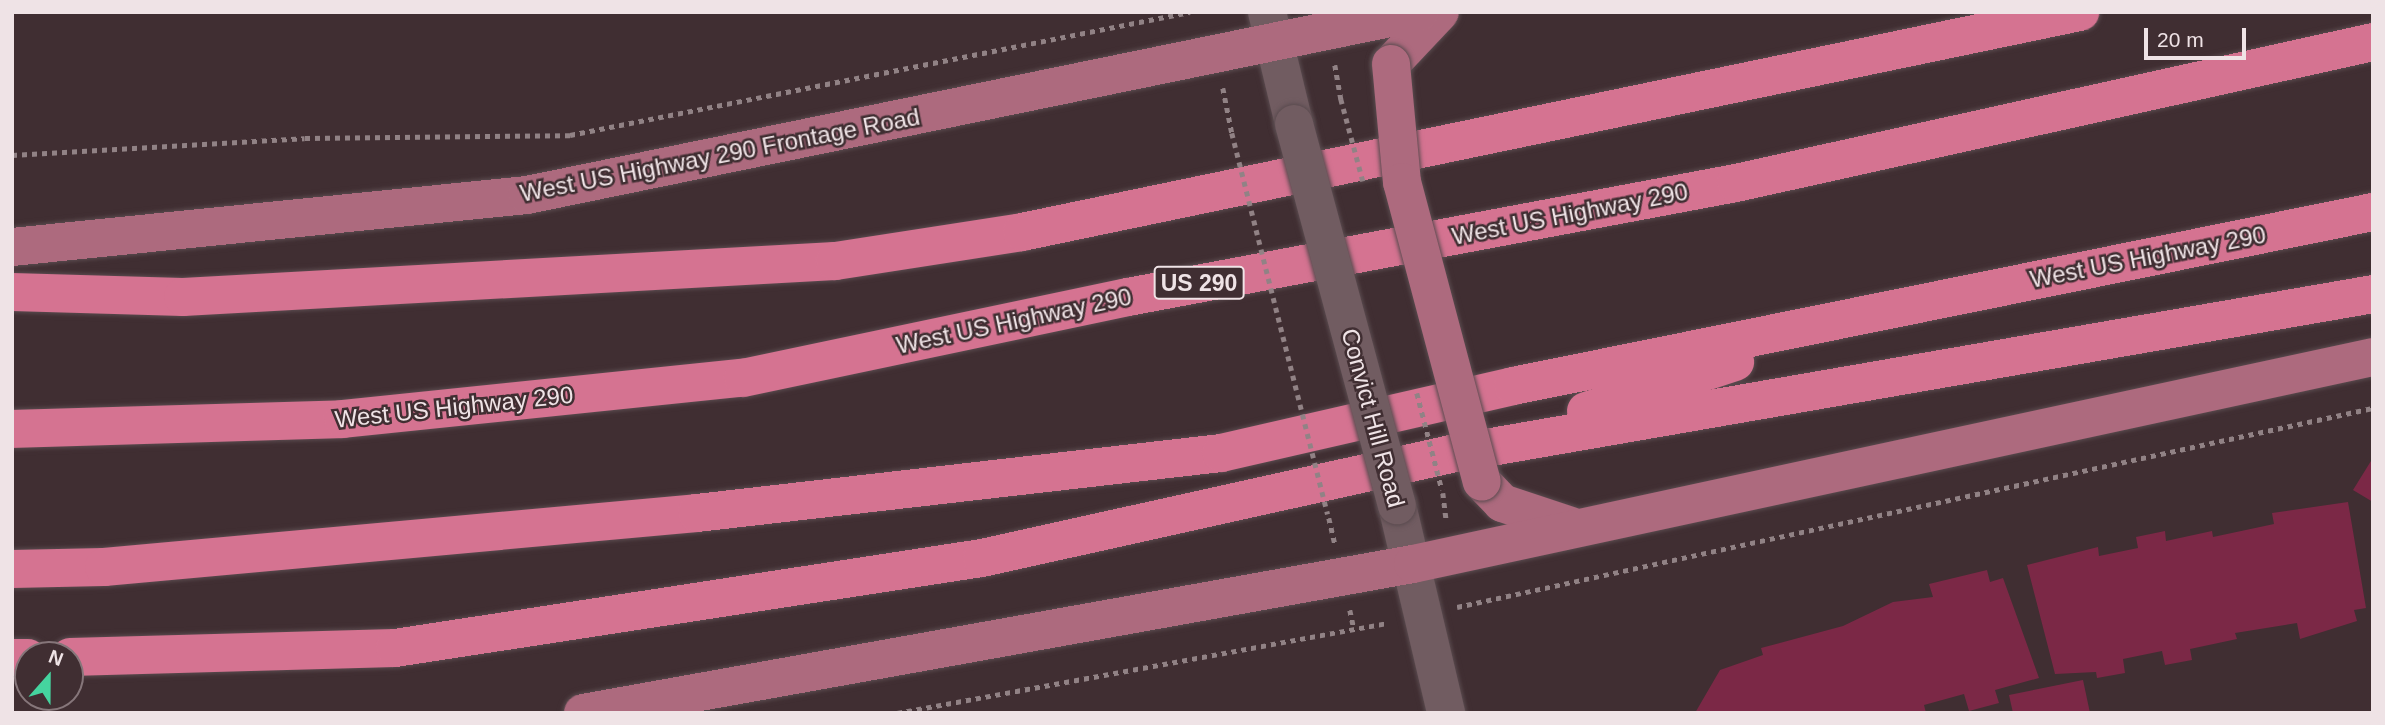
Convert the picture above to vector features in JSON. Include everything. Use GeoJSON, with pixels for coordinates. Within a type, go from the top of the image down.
{"type":"FeatureCollection","features":[{"type":"Feature","properties":{"kind":"highway"},"geometry":{"type":"LineString","coordinates":[[12,292],[183,297],[835,261],[1022,232],[2080,12]]}},
{"type":"Feature","properties":{"kind":"highway","name":"West US Highway 290"},"geometry":{"type":"LineString","coordinates":[[12,429],[343,419],[743,378],[1128,297],[1736,183],[2373,42]]}},
{"type":"Feature","properties":{"kind":"highway","name":"West US Highway 290"},"geometry":{"type":"LineString","coordinates":[[12,569],[104,567],[683,514],[1220,453],[1916,304],[2373,212]]}},
{"type":"Feature","properties":{"kind":"highway"},"geometry":{"type":"LineString","coordinates":[[84,657],[409,646],[982,558],[1451,454],[2373,294]]}},
{"type":"Feature","properties":{"kind":"highway"},"geometry":{"type":"LineString","coordinates":[[1451,454],[1916,304]]}},
{"type":"Feature","properties":{"kind":"main road","name":"West US Highway 290 Frontage Road"},"geometry":{"type":"LineString","coordinates":[[12,247],[527,195],[1270,27],[1419,12]]}},
{"type":"Feature","properties":{"kind":"main road"},"geometry":{"type":"LineString","coordinates":[[1440,12],[1391,64],[1402,182],[1482,482],[1512,508],[1578,528]]}},
{"type":"Feature","properties":{"kind":"main road"},"geometry":{"type":"LineString","coordinates":[[2274,378],[2373,347]]}},
{"type":"Feature","properties":{"kind":"main road"},"geometry":{"type":"LineString","coordinates":[[583,713],[1413,564],[2373,357]]}},
{"type":"Feature","properties":{"kind":"street","name":"Convict Hill Road"},"geometry":{"type":"LineString","coordinates":[[1270,27],[1413,564],[1446,713]]}},
{"type":"Feature","properties":{"kind":"path"},"geometry":{"type":"LineString","coordinates":[[12,155],[305,138],[570,135],[1190,12]]}},
{"type":"Feature","properties":{"kind":"path"},"geometry":{"type":"LineString","coordinates":[[1232,133],[1328,514]]}},
{"type":"Feature","properties":{"kind":"path"},"geometry":{"type":"LineString","coordinates":[[897,713],[1425,616],[2373,408]]}},
{"type":"Feature","properties":{"kind":"building"},"geometry":{"type":"Polygon","coordinates":[[[2371,461],[2373,462],[2373,502],[2353,490],[2371,461]]]}},
{"type":"Feature","properties":{"kind":"building"},"geometry":{"type":"Polygon","coordinates":[[[2348,502],[2366,608],[2354,610],[2357,621],[2300,639],[2297,623],[2235,633],[2237,639],[2190,649],[2192,660],[2165,665],[2162,651],[2123,659],[2125,673],[2097,678],[2096,672],[2055,674],[2027,565],[2098,547],[2099,556],[2138,548],[2136,537],[2165,531],[2166,541],[2212,531],[2213,537],[2274,524],[2272,513],[2348,502]]]}},
{"type":"Feature","properties":{"kind":"building"},"geometry":{"type":"Polygon","coordinates":[[[1987,570],[1990,582],[2003,578],[2039,678],[1995,690],[1999,703],[1969,711],[1964,694],[1924,705],[1926,713],[1695,713],[1720,670],[1763,655],[1761,648],[1843,626],[1893,602],[1933,597],[1929,584],[1987,570]]]}},
{"type":"Feature","properties":{"kind":"building"},"geometry":{"type":"Polygon","coordinates":[[[2083,680],[2090,713],[2013,713],[2009,695],[2083,680]]]}}]}
